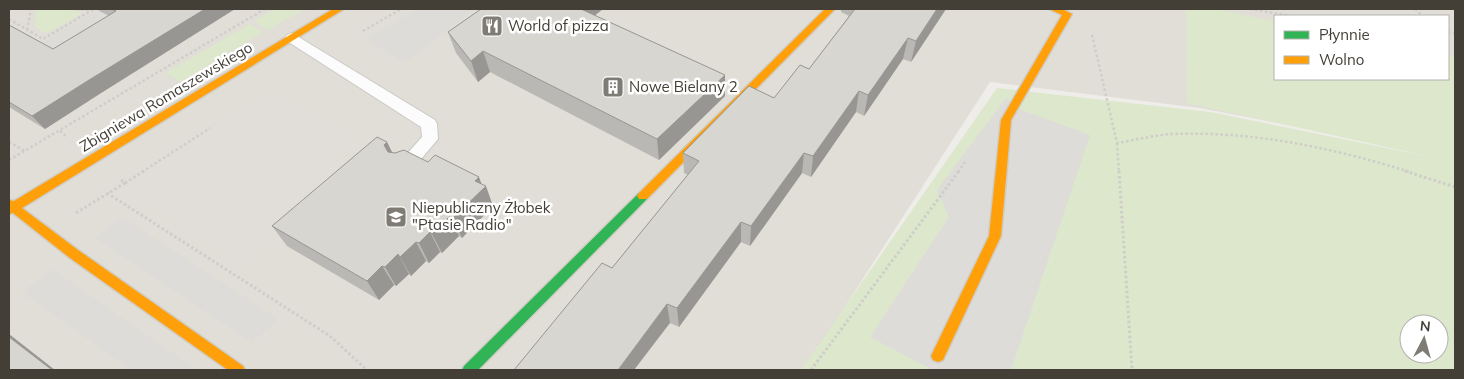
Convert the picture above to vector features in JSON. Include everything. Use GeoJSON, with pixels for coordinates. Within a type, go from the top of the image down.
{"type":"FeatureCollection","features":[{"type":"Feature","properties":{"kind":"street","name":"Zbigniewa Romaszewskiego"},"geometry":{"type":"LineString","coordinates":[[10,207],[339,9]]}},
{"type":"Feature","properties":{"kind":"street"},"geometry":{"type":"LineString","coordinates":[[469,370],[830,9]]}},
{"type":"Feature","properties":{"kind":"street"},"geometry":{"type":"LineString","coordinates":[[938,356],[995,236],[1006,120],[1067,14],[1054,9]]}},
{"type":"Feature","properties":{"kind":"street"},"geometry":{"type":"LineString","coordinates":[[10,207],[238,370]]}},
{"type":"Feature","properties":{"kind":"lane"},"geometry":{"type":"LineString","coordinates":[[292,38],[429,124],[430,140],[405,166]]}},
{"type":"Feature","properties":{"kind":"path"},"geometry":{"type":"LineString","coordinates":[[27,30],[31,9]]}},
{"type":"Feature","properties":{"kind":"path"},"geometry":{"type":"LineString","coordinates":[[76,9],[93,9]]}},
{"type":"Feature","properties":{"kind":"path"},"geometry":{"type":"LineString","coordinates":[[34,44],[93,9]]}},
{"type":"Feature","properties":{"kind":"path"},"geometry":{"type":"LineString","coordinates":[[9,160],[266,9]]}},
{"type":"Feature","properties":{"kind":"path"},"geometry":{"type":"LineString","coordinates":[[1250,9],[1286,15]]}},
{"type":"Feature","properties":{"kind":"path"},"geometry":{"type":"LineString","coordinates":[[9,19],[43,39]]}},
{"type":"Feature","properties":{"kind":"path"},"geometry":{"type":"LineString","coordinates":[[1090,28],[1117,143],[1132,370]]}},
{"type":"Feature","properties":{"kind":"path"},"geometry":{"type":"LineString","coordinates":[[1117,143],[1172,134],[1256,138],[1317,147],[1400,168],[1455,187]]}},
{"type":"Feature","properties":{"kind":"path"},"geometry":{"type":"LineString","coordinates":[[9,142],[24,151]]}},
{"type":"Feature","properties":{"kind":"path"},"geometry":{"type":"LineString","coordinates":[[811,370],[966,160]]}},
{"type":"Feature","properties":{"kind":"path"},"geometry":{"type":"LineString","coordinates":[[108,193],[330,336],[368,370]]}},
{"type":"Feature","properties":{"kind":"shaded area"},"geometry":{"type":"Polygon","coordinates":[[[9,9],[1455,9],[1455,157],[1200,108],[990,82],[804,370],[9,370],[9,9]]]}},
{"type":"Feature","properties":{"kind":"shaded area"},"geometry":{"type":"Polygon","coordinates":[[[100,9],[135,9],[9,87],[9,63],[100,9]]]}},
{"type":"Feature","properties":{"kind":"shaded area"},"geometry":{"type":"Polygon","coordinates":[[[418,9],[475,9],[405,63],[365,39],[418,9]]]}},
{"type":"Feature","properties":{"kind":"shaded area"},"geometry":{"type":"Polygon","coordinates":[[[269,96],[349,136],[294,217],[241,260],[133,191],[135,182],[269,96]]]}},
{"type":"Feature","properties":{"kind":"shaded area"},"geometry":{"type":"Polygon","coordinates":[[[1007,97],[1013,107],[1090,135],[1011,370],[933,370],[870,337],[949,217],[937,190],[1007,97]]]}},
{"type":"Feature","properties":{"kind":"shaded area"},"geometry":{"type":"Polygon","coordinates":[[[122,217],[278,319],[252,343],[95,238],[122,217]]]}},
{"type":"Feature","properties":{"kind":"shaded area"},"geometry":{"type":"Polygon","coordinates":[[[52,269],[197,370],[131,370],[22,292],[52,269]]]}},
{"type":"Feature","properties":{"kind":"green space"},"geometry":{"type":"Polygon","coordinates":[[[36,9],[62,9],[81,12],[52,31],[45,33],[35,27],[36,9]]]}},
{"type":"Feature","properties":{"kind":"green space"},"geometry":{"type":"Polygon","coordinates":[[[275,9],[305,9],[268,30],[254,21],[275,9]]]}},
{"type":"Feature","properties":{"kind":"green space"},"geometry":{"type":"Polygon","coordinates":[[[1186,9],[1214,9],[1274,21],[1274,80],[1449,80],[1449,55],[1455,56],[1455,370],[801,370],[997,88],[1210,112],[1436,158],[1187,103],[1186,9]]]}},
{"type":"Feature","properties":{"kind":"green space"},"geometry":{"type":"Polygon","coordinates":[[[250,24],[263,32],[180,82],[166,73],[250,24]]]}},
{"type":"Feature","properties":{"kind":"building"},"geometry":{"type":"Polygon","coordinates":[[[111,9],[205,9],[32,116],[9,102],[9,25],[53,49],[116,11],[111,9]]]}},
{"type":"Feature","properties":{"kind":"building","name":"Nowe Bielany 2"},"geometry":{"type":"Polygon","coordinates":[[[481,9],[581,9],[725,75],[657,139],[483,51],[471,61],[448,32],[481,9]]]}},
{"type":"Feature","properties":{"kind":"building"},"geometry":{"type":"Polygon","coordinates":[[[855,9],[937,9],[916,41],[908,38],[868,95],[859,91],[813,156],[804,153],[751,226],[741,222],[677,308],[667,304],[618,370],[514,370],[602,263],[612,268],[699,161],[683,153],[749,86],[774,98],[800,65],[809,69],[855,9]]]}},
{"type":"Feature","properties":{"kind":"building"},"geometry":{"type":"Polygon","coordinates":[[[377,137],[387,142],[384,145],[388,152],[395,153],[404,150],[428,162],[435,155],[479,177],[475,181],[486,186],[453,218],[450,216],[432,234],[430,232],[419,243],[416,242],[400,257],[398,254],[367,281],[272,226],[377,137]]]}},
{"type":"Feature","properties":{"kind":"building"},"geometry":{"type":"Polygon","coordinates":[[[9,337],[52,370],[9,370],[9,337]]]}},
{"type":"Feature","properties":{"kind":"traffic: fast"},"geometry":{"type":"LineString","coordinates":[[469,370],[643,196]]}},
{"type":"Feature","properties":{"kind":"traffic: slow"},"geometry":{"type":"LineString","coordinates":[[9,210],[339,9]]}},
{"type":"Feature","properties":{"kind":"traffic: slow"},"geometry":{"type":"LineString","coordinates":[[643,196],[830,9]]}},
{"type":"Feature","properties":{"kind":"traffic: slow"},"geometry":{"type":"LineString","coordinates":[[938,356],[995,236],[1006,120],[1067,14],[1054,9]]}},
{"type":"Feature","properties":{"kind":"traffic: slow"},"geometry":{"type":"LineString","coordinates":[[9,204],[74,254],[238,370]]}},
{"type":"Feature","properties":{"kind":"place","name":"World of pizza"},"geometry":{"type":"Point","coordinates":[492,26]}},
{"type":"Feature","properties":{"kind":"place","name":"Nowe Bielany 2"},"geometry":{"type":"Point","coordinates":[613,87]}},
{"type":"Feature","properties":{"kind":"place","name":"Niepubliczny Żłobek \"Ptasie Radio\""},"geometry":{"type":"Point","coordinates":[396,217]}}]}
